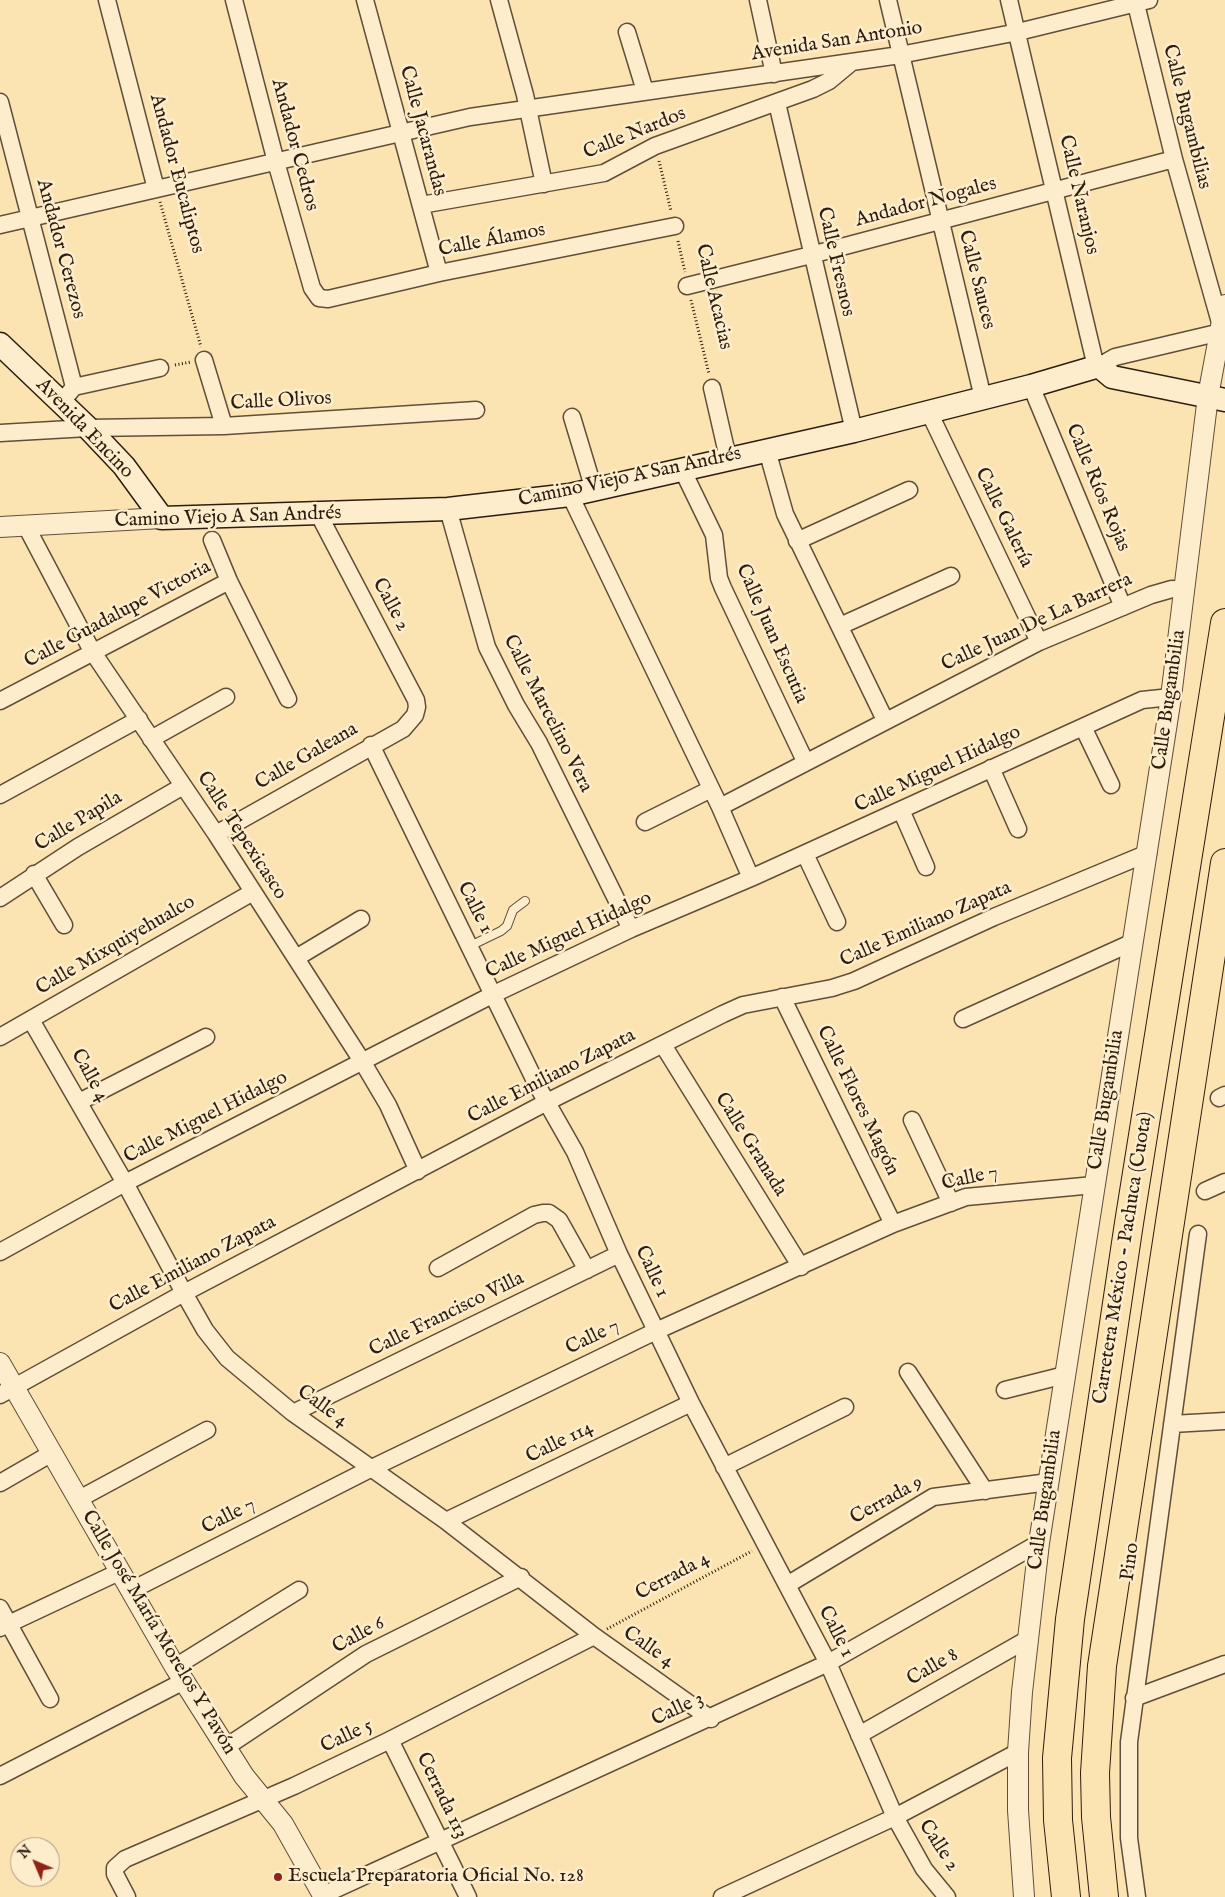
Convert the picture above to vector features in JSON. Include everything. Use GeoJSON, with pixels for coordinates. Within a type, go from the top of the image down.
{"type":"FeatureCollection","features":[{"type":"Feature","properties":{"kind":"highway","name":"Carretera México - Pachuca (Cuota)"},"geometry":{"type":"LineString","coordinates":[[1066,1897],[1058,1820],[1057,1758],[1070,1619],[1129,1223],[1225,623]]}},
{"type":"Feature","properties":{"kind":"highway","name":"Carretera México - Pachuca (Cuota)"},"geometry":{"type":"LineString","coordinates":[[1104,1897],[1096,1817],[1096,1773],[1102,1666],[1225,863]]}},
{"type":"Feature","properties":{"kind":"main road","name":"Avenida Encino"},"geometry":{"type":"LineString","coordinates":[[0,344],[68,395],[88,428],[124,466],[162,518]]}},
{"type":"Feature","properties":{"kind":"main road","name":"Camino Viejo A San Andrés"},"geometry":{"type":"LineString","coordinates":[[162,518],[319,515],[448,509],[570,494],[854,432],[1031,386],[1098,366]]}},
{"type":"Feature","properties":{"kind":"main road"},"geometry":{"type":"LineString","coordinates":[[1098,366],[1112,377],[1216,398]]}},
{"type":"Feature","properties":{"kind":"street","name":"Andador Eucaliptos"},"geometry":{"type":"LineString","coordinates":[[107,0],[156,189]]}},
{"type":"Feature","properties":{"kind":"street","name":"Andador Cedros"},"geometry":{"type":"LineString","coordinates":[[234,0],[276,162],[312,288],[319,298]]}},
{"type":"Feature","properties":{"kind":"street","name":"Calle Jacarandas"},"geometry":{"type":"LineString","coordinates":[[365,0],[439,273]]}},
{"type":"Feature","properties":{"kind":"street"},"geometry":{"type":"LineString","coordinates":[[499,0],[528,107],[544,184]]}},
{"type":"Feature","properties":{"kind":"street"},"geometry":{"type":"LineString","coordinates":[[758,0],[774,74]]}},
{"type":"Feature","properties":{"kind":"street","name":"Calle Sauces"},"geometry":{"type":"LineString","coordinates":[[888,0],[939,221],[983,398]]}},
{"type":"Feature","properties":{"kind":"street","name":"Calle Naranjos"},"geometry":{"type":"LineString","coordinates":[[1009,0],[1098,366]]}},
{"type":"Feature","properties":{"kind":"street","name":"Avenida San Antonio"},"geometry":{"type":"LineString","coordinates":[[276,162],[400,132],[528,107],[774,74],[900,54],[1018,32],[1140,1]]}},
{"type":"Feature","properties":{"kind":"street","name":"Calle Bugambilias"},"geometry":{"type":"LineString","coordinates":[[1140,1],[1174,159],[1221,330]]}},
{"type":"Feature","properties":{"kind":"street"},"geometry":{"type":"LineString","coordinates":[[627,32],[645,91]]}},
{"type":"Feature","properties":{"kind":"street","name":"Calle Nardos"},"geometry":{"type":"LineString","coordinates":[[421,205],[604,173],[655,146],[829,81],[852,62]]}},
{"type":"Feature","properties":{"kind":"street","name":"Andador Cerezos"},"geometry":{"type":"LineString","coordinates":[[0,102],[30,218],[68,395]]}},
{"type":"Feature","properties":{"kind":"street","name":"Calle Fresnos"},"geometry":{"type":"LineString","coordinates":[[776,102],[854,432]]}},
{"type":"Feature","properties":{"kind":"street","name":"Andador Nogales"},"geometry":{"type":"LineString","coordinates":[[688,286],[1174,159]]}},
{"type":"Feature","properties":{"kind":"street"},"geometry":{"type":"LineString","coordinates":[[0,224],[276,162]]}},
{"type":"Feature","properties":{"kind":"street","name":"Calle Álamos"},"geometry":{"type":"LineString","coordinates":[[319,298],[328,300],[439,273],[675,226]]}},
{"type":"Feature","properties":{"kind":"street","name":"Calle Bugambilia"},"geometry":{"type":"LineString","coordinates":[[1024,1897],[1018,1810],[1018,1752],[1028,1639],[1040,1542],[1131,943],[1148,853],[1184,590],[1216,398],[1221,330],[1225,305]]}},
{"type":"Feature","properties":{"kind":"street","name":"Camino Viejo A San Andrés"},"geometry":{"type":"LineString","coordinates":[[1098,366],[1115,357],[1221,330]]}},
{"type":"Feature","properties":{"kind":"street"},"geometry":{"type":"LineString","coordinates":[[204,360],[224,426]]}},
{"type":"Feature","properties":{"kind":"street"},"geometry":{"type":"LineString","coordinates":[[68,395],[160,368]]}},
{"type":"Feature","properties":{"kind":"street","name":"Calle Ríos Rojas"},"geometry":{"type":"LineString","coordinates":[[1031,386],[1124,607]]}},
{"type":"Feature","properties":{"kind":"street"},"geometry":{"type":"LineString","coordinates":[[712,388],[728,458]]}},
{"type":"Feature","properties":{"kind":"street","name":"Calle Olivos"},"geometry":{"type":"LineString","coordinates":[[0,433],[88,428],[224,426],[476,410]]}},
{"type":"Feature","properties":{"kind":"street","name":"Calle Galería"},"geometry":{"type":"LineString","coordinates":[[929,412],[1038,642]]}},
{"type":"Feature","properties":{"kind":"street"},"geometry":{"type":"LineString","coordinates":[[572,417],[594,490]]}},
{"type":"Feature","properties":{"kind":"street"},"geometry":{"type":"LineString","coordinates":[[767,450],[785,514],[885,720]]}},
{"type":"Feature","properties":{"kind":"street","name":"Calle Juan Escutia"},"geometry":{"type":"LineString","coordinates":[[682,469],[714,535],[719,578],[723,588],[805,761]]}},
{"type":"Feature","properties":{"kind":"street"},"geometry":{"type":"LineString","coordinates":[[797,541],[909,490]]}},
{"type":"Feature","properties":{"kind":"street"},"geometry":{"type":"LineString","coordinates":[[570,494],[720,807],[751,878]]}},
{"type":"Feature","properties":{"kind":"street","name":"Calle Marcelino Vera"},"geometry":{"type":"LineString","coordinates":[[448,509],[490,654],[516,705],[539,743],[631,929]]}},
{"type":"Feature","properties":{"kind":"street","name":"Calle 2"},"geometry":{"type":"LineString","coordinates":[[319,515],[416,700],[416,715]]}},
{"type":"Feature","properties":{"kind":"street","name":"Camino Viejo A San Andrés"},"geometry":{"type":"LineString","coordinates":[[0,527],[162,518]]}},
{"type":"Feature","properties":{"kind":"street","name":"Calle Tepexicasco"},"geometry":{"type":"LineString","coordinates":[[26,526],[92,651],[216,834],[362,1062],[388,1105],[418,1172]]}},
{"type":"Feature","properties":{"kind":"street"},"geometry":{"type":"LineString","coordinates":[[212,540],[229,581],[288,699]]}},
{"type":"Feature","properties":{"kind":"street"},"geometry":{"type":"LineString","coordinates":[[840,626],[951,576]]}},
{"type":"Feature","properties":{"kind":"street","name":"Calle Guadalupe Victoria"},"geometry":{"type":"LineString","coordinates":[[0,700],[229,581]]}},
{"type":"Feature","properties":{"kind":"street","name":"Calle Juan De La Barrera"},"geometry":{"type":"LineString","coordinates":[[720,807],[805,761],[1038,642],[1160,591],[1184,590]]}},
{"type":"Feature","properties":{"kind":"street","name":"Calle Miguel Hidalgo"},"geometry":{"type":"LineString","coordinates":[[0,1252],[125,1183],[494,994],[631,929],[805,854],[1142,700],[1171,696]]}},
{"type":"Feature","properties":{"kind":"street"},"geometry":{"type":"LineString","coordinates":[[152,739],[226,697]]}},
{"type":"Feature","properties":{"kind":"street","name":"Calle Galeana"},"geometry":{"type":"LineString","coordinates":[[216,834],[371,745],[403,729],[416,715]]}},
{"type":"Feature","properties":{"kind":"street"},"geometry":{"type":"LineString","coordinates":[[0,796],[138,719]]}},
{"type":"Feature","properties":{"kind":"street"},"geometry":{"type":"LineString","coordinates":[[1083,727],[1110,786]]}},
{"type":"Feature","properties":{"kind":"street","name":"Calle 1"},"geometry":{"type":"LineString","coordinates":[[371,745],[547,1102],[575,1152],[619,1254],[656,1332],[724,1467],[828,1663],[895,1817]]}},
{"type":"Feature","properties":{"kind":"street"},"geometry":{"type":"LineString","coordinates":[[991,768],[1018,829]]}},
{"type":"Feature","properties":{"kind":"street","name":"Calle Papila"},"geometry":{"type":"LineString","coordinates":[[0,898],[34,874],[183,786]]}},
{"type":"Feature","properties":{"kind":"street"},"geometry":{"type":"LineString","coordinates":[[645,822],[711,789]]}},
{"type":"Feature","properties":{"kind":"street"},"geometry":{"type":"LineString","coordinates":[[901,810],[926,867]]}},
{"type":"Feature","properties":{"kind":"street","name":"Calle Emiliano Zapata"},"geometry":{"type":"LineString","coordinates":[[7,1392],[184,1293],[418,1172],[547,1102],[743,1005],[832,988],[854,981],[994,917],[1148,853]]}},
{"type":"Feature","properties":{"kind":"street"},"geometry":{"type":"LineString","coordinates":[[805,854],[837,922]]}},
{"type":"Feature","properties":{"kind":"street"},"geometry":{"type":"LineString","coordinates":[[34,874],[64,925]]}},
{"type":"Feature","properties":{"kind":"street","name":"Calle Mixquiyehualco"},"geometry":{"type":"LineString","coordinates":[[0,1037],[253,892]]}},
{"type":"Feature","properties":{"kind":"street"},"geometry":{"type":"LineString","coordinates":[[296,958],[361,919]]}},
{"type":"Feature","properties":{"kind":"street"},"geometry":{"type":"LineString","coordinates":[[962,1019],[1131,943]]}},
{"type":"Feature","properties":{"kind":"street","name":"Calle Flores Magón"},"geometry":{"type":"LineString","coordinates":[[782,997],[893,1224]]}},
{"type":"Feature","properties":{"kind":"street","name":"Calle 4"},"geometry":{"type":"LineString","coordinates":[[31,1020],[125,1183],[205,1330],[227,1358],[293,1413],[446,1521],[521,1577],[594,1636],[711,1719]]}},
{"type":"Feature","properties":{"kind":"street"},"geometry":{"type":"LineString","coordinates":[[79,1102],[206,1037]]}},
{"type":"Feature","properties":{"kind":"street","name":"Calle Granada"},"geometry":{"type":"LineString","coordinates":[[663,1045],[801,1267]]}},
{"type":"Feature","properties":{"kind":"street"},"geometry":{"type":"LineString","coordinates":[[912,1120],[951,1203]]}},
{"type":"Feature","properties":{"kind":"street"},"geometry":{"type":"LineString","coordinates":[[1205,1191],[1225,1182]]}},
{"type":"Feature","properties":{"kind":"street","name":"Calle 7"},"geometry":{"type":"LineString","coordinates":[[130,1591],[372,1468],[656,1332],[893,1224],[966,1197],[1094,1184]]}},
{"type":"Feature","properties":{"kind":"street"},"geometry":{"type":"LineString","coordinates":[[438,1268],[534,1215],[549,1213],[559,1220],[587,1270]]}},
{"type":"Feature","properties":{"kind":"street","name":"Pino"},"geometry":{"type":"LineString","coordinates":[[1137,1897],[1129,1838],[1128,1742],[1198,1234]]}},
{"type":"Feature","properties":{"kind":"street","name":"Calle Francisco Villa"},"geometry":{"type":"LineString","coordinates":[[293,1413],[619,1254]]}},
{"type":"Feature","properties":{"kind":"street","name":"Calle José María Morelos Y Pavón"},"geometry":{"type":"LineString","coordinates":[[0,1364],[7,1392],[52,1453],[179,1674],[244,1776],[283,1824],[324,1896]]}},
{"type":"Feature","properties":{"kind":"street"},"geometry":{"type":"LineString","coordinates":[[908,1372],[985,1491]]}},
{"type":"Feature","properties":{"kind":"street"},"geometry":{"type":"LineString","coordinates":[[1005,1390],[1065,1375]]}},
{"type":"Feature","properties":{"kind":"street","name":"Calle 114"},"geometry":{"type":"LineString","coordinates":[[446,1521],[692,1403]]}},
{"type":"Feature","properties":{"kind":"street"},"geometry":{"type":"LineString","coordinates":[[724,1467],[844,1407]]}},
{"type":"Feature","properties":{"kind":"street"},"geometry":{"type":"LineString","coordinates":[[1172,1424],[1225,1421]]}},
{"type":"Feature","properties":{"kind":"street"},"geometry":{"type":"LineString","coordinates":[[79,1499],[207,1430]]}},
{"type":"Feature","properties":{"kind":"street"},"geometry":{"type":"LineString","coordinates":[[0,1483],[52,1453]]}},
{"type":"Feature","properties":{"kind":"street","name":"Cerrada 9"},"geometry":{"type":"LineString","coordinates":[[787,1586],[933,1497],[1049,1482]]}},
{"type":"Feature","properties":{"kind":"street","name":"Calle 3"},"geometry":{"type":"LineString","coordinates":[[324,1896],[711,1719],[828,1663],[1040,1542]]}},
{"type":"Feature","properties":{"kind":"street"},"geometry":{"type":"LineString","coordinates":[[4,1626],[119,1572]]}},
{"type":"Feature","properties":{"kind":"street","name":"Calle 6"},"geometry":{"type":"LineString","coordinates":[[226,1747],[366,1654],[521,1577]]}},
{"type":"Feature","properties":{"kind":"street"},"geometry":{"type":"LineString","coordinates":[[0,1776],[179,1674],[299,1590]]}},
{"type":"Feature","properties":{"kind":"street"},"geometry":{"type":"LineString","coordinates":[[0,1608],[4,1626],[50,1699]]}},
{"type":"Feature","properties":{"kind":"street","name":"Calle 5"},"geometry":{"type":"LineString","coordinates":[[127,1897],[117,1880],[115,1868],[125,1859],[294,1786],[390,1740],[594,1636]]}},
{"type":"Feature","properties":{"kind":"street","name":"Calle 8"},"geometry":{"type":"LineString","coordinates":[[859,1735],[1028,1639]]}},
{"type":"Feature","properties":{"kind":"street"},"geometry":{"type":"LineString","coordinates":[[1134,1698],[1225,1664]]}},
{"type":"Feature","properties":{"kind":"street","name":"Cerrada 113"},"geometry":{"type":"LineString","coordinates":[[390,1740],[468,1897]]}},
{"type":"Feature","properties":{"kind":"street"},"geometry":{"type":"LineString","coordinates":[[722,1897],[895,1817],[1018,1752]]}},
{"type":"Feature","properties":{"kind":"street","name":"Calle 2"},"geometry":{"type":"LineString","coordinates":[[895,1817],[924,1869],[947,1897]]}},
{"type":"Feature","properties":{"kind":"lane"},"geometry":{"type":"LineString","coordinates":[[470,946],[507,926],[513,910],[525,901]]}},
{"type":"Feature","properties":{"kind":"path","name":"Calle Acacias"},"geometry":{"type":"LineString","coordinates":[[655,146],[712,388]]}},
{"type":"Feature","properties":{"kind":"path","name":"Andador Eucaliptos"},"geometry":{"type":"LineString","coordinates":[[156,189],[204,360]]}},
{"type":"Feature","properties":{"kind":"path"},"geometry":{"type":"LineString","coordinates":[[160,368],[204,360]]}},
{"type":"Feature","properties":{"kind":"path","name":"Cerrada 4"},"geometry":{"type":"LineString","coordinates":[[594,1636],[766,1544]]}},
{"type":"Feature","properties":{"kind":"place","name":"Escuela Preparatoria Oficial No. 128"},"geometry":{"type":"Point","coordinates":[278,1877]}}]}
